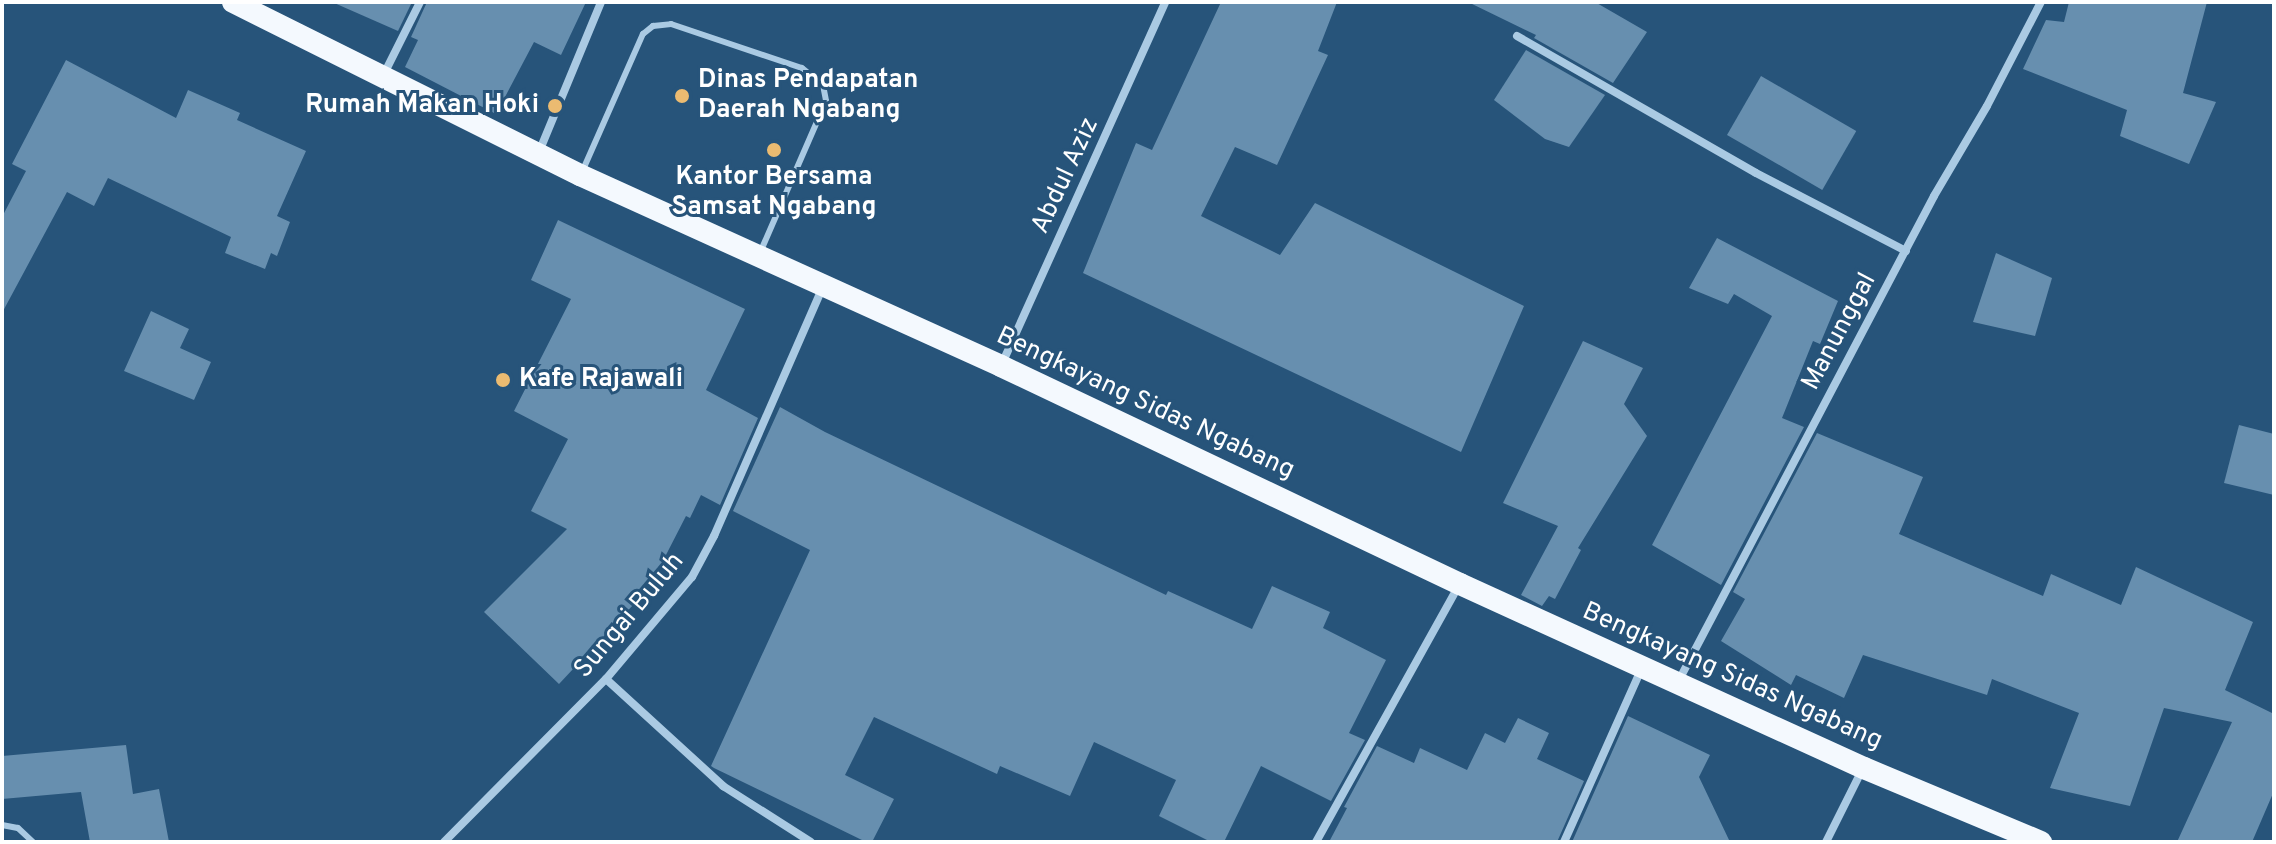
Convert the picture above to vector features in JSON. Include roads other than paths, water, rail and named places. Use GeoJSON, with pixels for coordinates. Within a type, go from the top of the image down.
{"type":"FeatureCollection","features":[{"type":"Feature","properties":{"kind":"highway","name":"Bengkayang Sidas Ngabang"},"geometry":{"type":"LineString","coordinates":[[233,2],[383,74],[580,175],[1001,366],[1460,584],[1864,768],[2041,842]]}},
{"type":"Feature","properties":{"kind":"street"},"geometry":{"type":"LineString","coordinates":[[383,74],[420,2]]}},
{"type":"Feature","properties":{"kind":"street"},"geometry":{"type":"LineString","coordinates":[[539,153],[601,2]]}},
{"type":"Feature","properties":{"kind":"street","name":"Abdul Aziz"},"geometry":{"type":"LineString","coordinates":[[1001,366],[1165,2]]}},
{"type":"Feature","properties":{"kind":"street","name":"Manunggal"},"geometry":{"type":"LineString","coordinates":[[1677,683],[2041,2]]}},
{"type":"Feature","properties":{"kind":"street"},"geometry":{"type":"LineString","coordinates":[[1517,36],[1756,173],[1906,251]]}},
{"type":"Feature","properties":{"kind":"street","name":"Sungai Buluh"},"geometry":{"type":"LineString","coordinates":[[444,842],[606,679],[675,601],[704,558],[823,286]]}},
{"type":"Feature","properties":{"kind":"street"},"geometry":{"type":"LineString","coordinates":[[1316,842],[1460,584]]}},
{"type":"Feature","properties":{"kind":"street"},"geometry":{"type":"LineString","coordinates":[[1564,842],[1642,667]]}},
{"type":"Feature","properties":{"kind":"street"},"geometry":{"type":"LineString","coordinates":[[606,679],[723,786],[811,842]]}},
{"type":"Feature","properties":{"kind":"street"},"geometry":{"type":"LineString","coordinates":[[1826,842],[1864,768]]}},
{"type":"Feature","properties":{"kind":"lane"},"geometry":{"type":"LineString","coordinates":[[580,175],[643,34],[653,26],[671,24],[802,68],[823,85],[826,101],[758,257]]}},
{"type":"Feature","properties":{"kind":"lane"},"geometry":{"type":"LineString","coordinates":[[2,825],[18,828],[33,842]]}},
{"type":"Feature","properties":{"kind":"place","name":"Dinas Pendapatan Daerah Ngabang"},"geometry":{"type":"Point","coordinates":[682,96]}},
{"type":"Feature","properties":{"kind":"place","name":"Rumah Makan Hoki"},"geometry":{"type":"Point","coordinates":[555,106]}},
{"type":"Feature","properties":{"kind":"place","name":"Kantor Bersama Samsat Ngabang"},"geometry":{"type":"Point","coordinates":[774,150]}},
{"type":"Feature","properties":{"kind":"place","name":"Kafe Rajawali"},"geometry":{"type":"Point","coordinates":[503,380]}}]}
